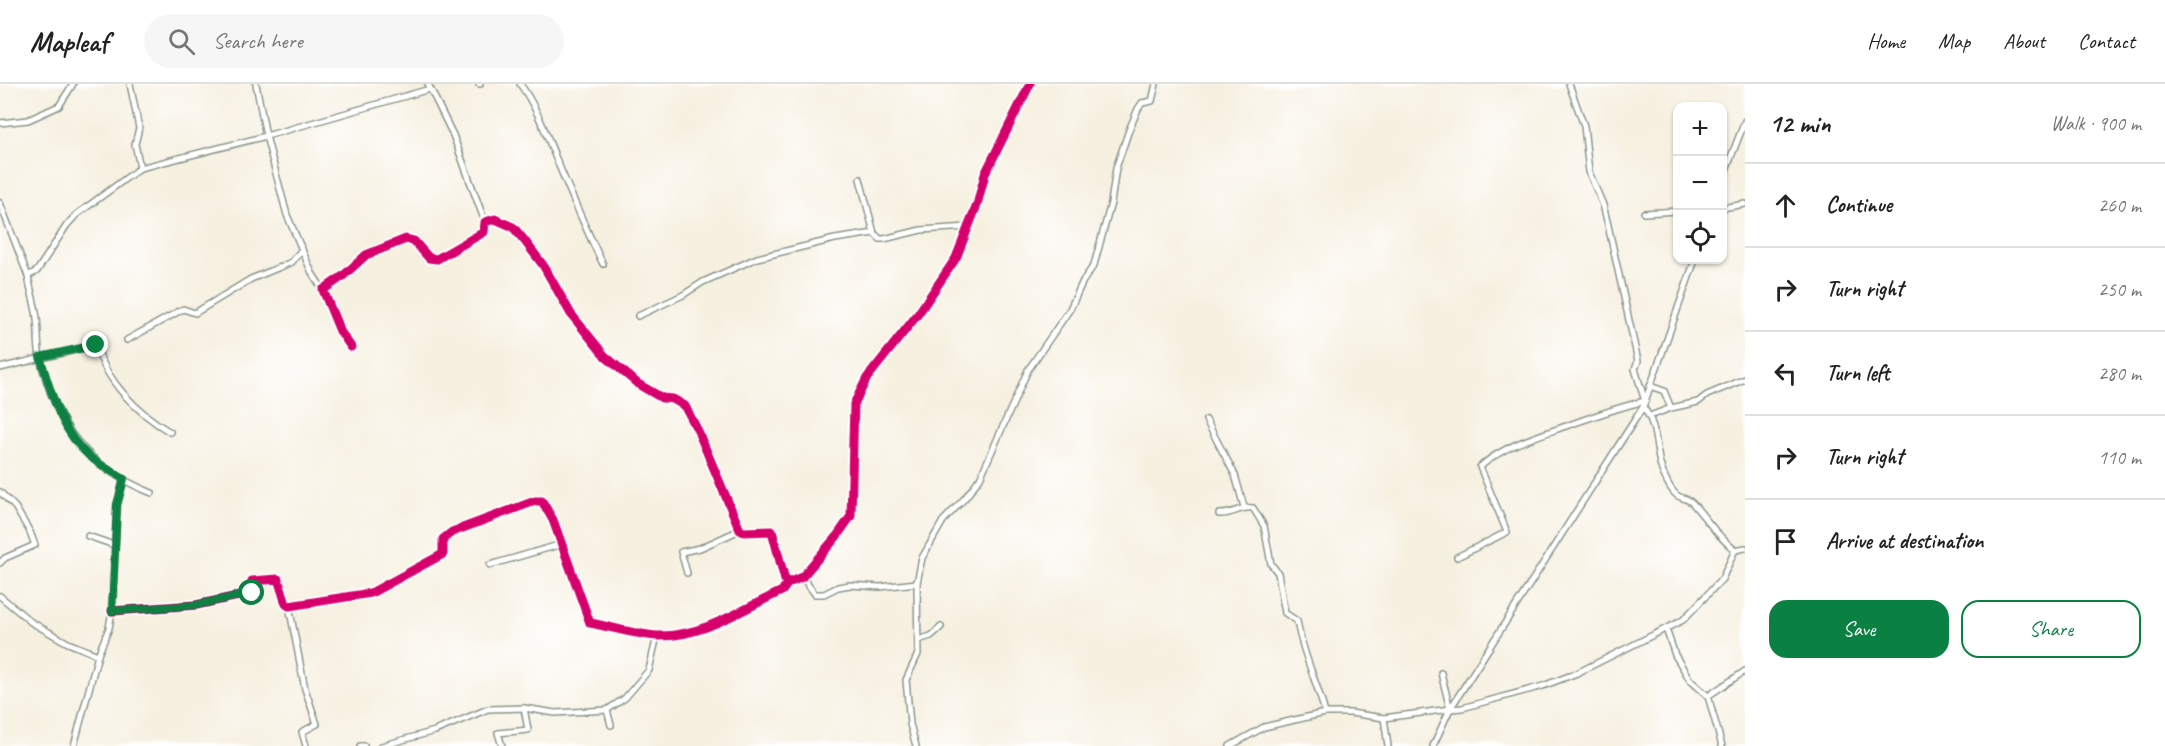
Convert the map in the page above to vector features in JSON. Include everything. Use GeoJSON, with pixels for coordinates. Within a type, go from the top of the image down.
{"type":"FeatureCollection","features":[{"type":"Feature","properties":{"kind":"street"},"geometry":{"type":"LineString","coordinates":[[0,123],[28,120],[59,106],[73,84]]}},
{"type":"Feature","properties":{"kind":"street"},"geometry":{"type":"LineString","coordinates":[[130,84],[139,128],[135,144],[140,168]]}},
{"type":"Feature","properties":{"kind":"street"},"geometry":{"type":"LineString","coordinates":[[256,84],[266,136],[287,215],[312,273],[323,290],[340,332],[351,347]]}},
{"type":"Feature","properties":{"kind":"street"},"geometry":{"type":"LineString","coordinates":[[520,84],[529,95],[582,221],[603,264]]}},
{"type":"Feature","properties":{"kind":"street"},"geometry":{"type":"LineString","coordinates":[[289,606],[371,593],[443,554],[443,539],[452,532],[535,501],[542,501],[554,520],[590,623],[657,636],[698,631],[782,591],[788,583],[802,577],[851,516],[854,404],[867,378],[918,314],[956,258],[969,227],[985,174],[1030,84]]}},
{"type":"Feature","properties":{"kind":"street"},"geometry":{"type":"LineString","coordinates":[[916,746],[910,724],[906,680],[918,654],[916,583],[922,558],[937,530],[980,478],[1028,370],[1070,309],[1083,281],[1094,265],[1111,203],[1116,168],[1129,130],[1142,103],[1152,101],[1156,84]]}},
{"type":"Feature","properties":{"kind":"street"},"geometry":{"type":"LineString","coordinates":[[1569,84],[1584,126],[1589,172],[1603,205],[1608,225],[1638,361],[1635,369],[1644,404],[1650,416],[1658,447],[1659,462],[1676,495],[1692,502],[1720,538],[1735,550],[1745,548]]}},
{"type":"Feature","properties":{"kind":"street"},"geometry":{"type":"LineString","coordinates":[[28,276],[37,271],[76,215],[140,168],[266,136],[429,87],[453,135],[485,222],[484,232],[437,259],[429,258],[414,241],[406,239],[366,255],[323,290]]}},
{"type":"Feature","properties":{"kind":"street"},"geometry":{"type":"LineString","coordinates":[[1727,167],[1745,121]]}},
{"type":"Feature","properties":{"kind":"street"},"geometry":{"type":"LineString","coordinates":[[860,179],[874,233],[880,238],[921,230],[969,227]]}},
{"type":"Feature","properties":{"kind":"street"},"geometry":{"type":"LineString","coordinates":[[0,203],[28,276],[37,314],[40,357],[55,404],[71,436],[89,456],[137,487],[152,493]]}},
{"type":"Feature","properties":{"kind":"street"},"geometry":{"type":"LineString","coordinates":[[1727,207],[1745,204]]}},
{"type":"Feature","properties":{"kind":"street"},"geometry":{"type":"LineString","coordinates":[[1644,213],[1673,211]]}},
{"type":"Feature","properties":{"kind":"street"},"geometry":{"type":"LineString","coordinates":[[485,222],[495,219],[513,227],[543,265],[575,320],[605,356],[638,384],[662,398],[673,399],[685,406],[740,530]]}},
{"type":"Feature","properties":{"kind":"street"},"geometry":{"type":"LineString","coordinates":[[638,316],[683,295],[703,282],[757,258],[835,239],[874,233]]}},
{"type":"Feature","properties":{"kind":"street"},"geometry":{"type":"LineString","coordinates":[[127,340],[183,309],[195,313],[251,279],[292,262],[302,249]]}},
{"type":"Feature","properties":{"kind":"street"},"geometry":{"type":"LineString","coordinates":[[1433,746],[1450,709],[1644,404],[1694,264]]}},
{"type":"Feature","properties":{"kind":"street"},"geometry":{"type":"LineString","coordinates":[[0,368],[96,345],[101,363],[121,392],[158,425],[170,432]]}},
{"type":"Feature","properties":{"kind":"street"},"geometry":{"type":"LineString","coordinates":[[1650,416],[1698,402],[1707,395],[1745,379]]}},
{"type":"Feature","properties":{"kind":"street"},"geometry":{"type":"LineString","coordinates":[[1650,386],[1664,391],[1671,408]]}},
{"type":"Feature","properties":{"kind":"street"},"geometry":{"type":"LineString","coordinates":[[1457,557],[1508,532],[1480,467],[1490,458],[1537,436],[1611,410],[1644,404]]}},
{"type":"Feature","properties":{"kind":"street"},"geometry":{"type":"LineString","coordinates":[[1206,420],[1235,474],[1244,507]]}},
{"type":"Feature","properties":{"kind":"street"},"geometry":{"type":"LineString","coordinates":[[74,746],[98,655],[109,628],[112,611],[117,505],[124,479]]}},
{"type":"Feature","properties":{"kind":"street"},"geometry":{"type":"LineString","coordinates":[[0,492],[15,507],[30,532],[34,545],[5,558],[0,563]]}},
{"type":"Feature","properties":{"kind":"street"},"geometry":{"type":"LineString","coordinates":[[1219,514],[1229,514],[1244,507],[1253,508],[1264,526],[1271,564],[1278,573],[1285,613],[1297,621],[1300,644],[1320,693],[1325,713]]}},
{"type":"Feature","properties":{"kind":"street"},"geometry":{"type":"LineString","coordinates":[[687,573],[681,552],[700,548],[740,530],[772,531],[785,580],[788,583]]}},
{"type":"Feature","properties":{"kind":"street"},"geometry":{"type":"LineString","coordinates":[[88,536],[114,545]]}},
{"type":"Feature","properties":{"kind":"street"},"geometry":{"type":"LineString","coordinates":[[490,565],[562,544]]}},
{"type":"Feature","properties":{"kind":"street"},"geometry":{"type":"LineString","coordinates":[[1230,746],[1264,727],[1325,713],[1350,713],[1384,718],[1462,708],[1543,686],[1577,673],[1683,620],[1722,579],[1735,550]]}},
{"type":"Feature","properties":{"kind":"street"},"geometry":{"type":"LineString","coordinates":[[802,577],[815,594],[824,594],[838,587],[850,585],[880,587],[916,583]]}},
{"type":"Feature","properties":{"kind":"street"},"geometry":{"type":"LineString","coordinates":[[112,611],[196,605],[252,593],[252,581],[278,579],[286,604],[289,606],[305,689],[317,724],[302,732],[306,746]]}},
{"type":"Feature","properties":{"kind":"street"},"geometry":{"type":"LineString","coordinates":[[0,596],[31,622],[68,643],[98,655]]}},
{"type":"Feature","properties":{"kind":"street"},"geometry":{"type":"LineString","coordinates":[[918,639],[931,636],[941,627]]}},
{"type":"Feature","properties":{"kind":"street"},"geometry":{"type":"LineString","coordinates":[[1666,629],[1675,655],[1690,680],[1708,696],[1722,746]]}},
{"type":"Feature","properties":{"kind":"street"},"geometry":{"type":"LineString","coordinates":[[381,746],[435,732],[488,709],[524,708],[555,713],[607,710],[624,698],[650,670],[657,636]]}},
{"type":"Feature","properties":{"kind":"street"},"geometry":{"type":"LineString","coordinates":[[1708,696],[1745,671]]}},
{"type":"Feature","properties":{"kind":"street"},"geometry":{"type":"LineString","coordinates":[[1441,673],[1450,709]]}},
{"type":"Feature","properties":{"kind":"street"},"geometry":{"type":"LineString","coordinates":[[502,746],[498,733],[528,730],[524,708]]}},
{"type":"Feature","properties":{"kind":"street"},"geometry":{"type":"LineString","coordinates":[[607,710],[611,725]]}},
{"type":"Feature","properties":{"kind":"street"},"geometry":{"type":"LineString","coordinates":[[1384,718],[1388,746]]}},
{"type":"Feature","properties":{"kind":"cycle path"},"geometry":{"type":"LineString","coordinates":[[112,611],[196,605],[252,593],[252,581],[278,579],[286,604],[289,606],[371,593],[443,554],[443,539],[452,532],[535,501],[542,501],[553,520],[590,623],[641,634],[674,635],[722,621],[782,591],[788,583],[802,577],[851,516],[854,404],[867,378],[918,314],[956,258],[977,205],[985,174],[1030,84]]}},
{"type":"Feature","properties":{"kind":"cycle path"},"geometry":{"type":"LineString","coordinates":[[351,347],[340,331],[323,290],[366,255],[406,239],[414,241],[429,258],[437,259],[484,232],[485,222],[495,219],[513,227],[543,265],[571,314],[605,356],[638,384],[662,398],[673,399],[685,406],[740,530],[744,532],[772,531],[785,580],[788,583]]}},
{"type":"Feature","properties":{"kind":"route"},"geometry":{"type":"LineString","coordinates":[[96,345],[40,357],[55,404],[71,436],[89,456],[124,479],[117,505],[112,611],[196,605],[252,593]]}}]}
